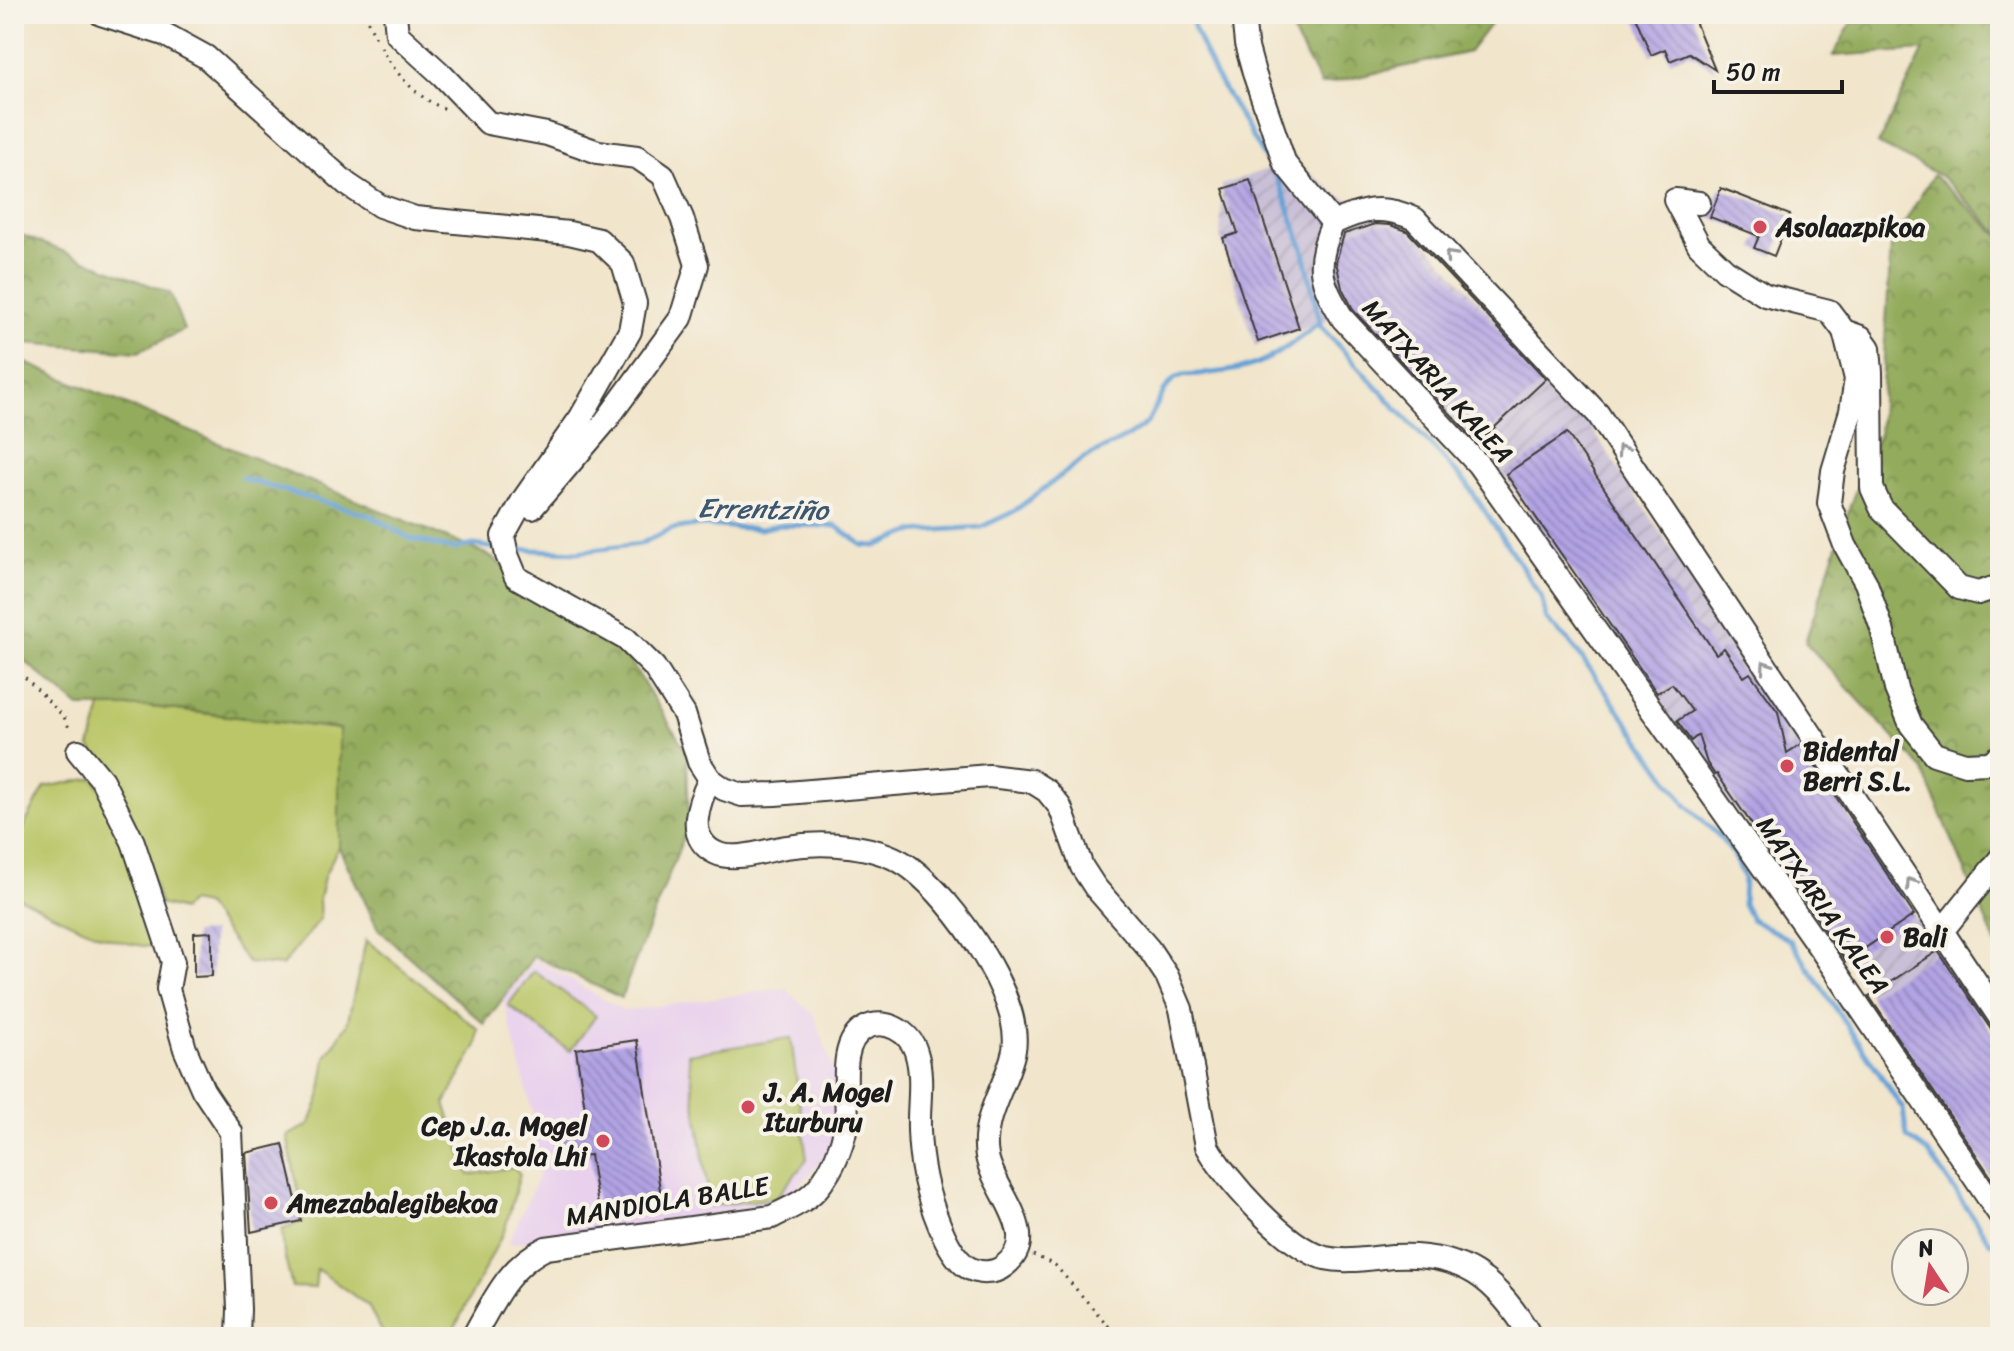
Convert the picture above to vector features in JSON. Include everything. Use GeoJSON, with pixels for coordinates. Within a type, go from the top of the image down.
{"type":"FeatureCollection","features":[{"type":"Feature","properties":{"kind":"street"},"geometry":{"type":"LineString","coordinates":[[101,14],[164,34],[206,57],[347,184],[380,206],[415,218],[569,233],[599,240],[623,263],[635,303],[630,331],[581,417],[523,500],[503,536],[516,577],[626,639],[654,667],[684,714],[699,762],[710,779],[724,789],[742,795],[775,794],[989,776],[1031,781],[1047,791],[1060,807],[1082,867],[1095,887],[1149,949],[1167,976],[1181,1009],[1207,1146],[1235,1184],[1291,1240],[1308,1252],[1328,1259],[1355,1260],[1428,1256],[1456,1263],[1481,1275],[1502,1294],[1531,1337]]}},
{"type":"Feature","properties":{"kind":"street"},"geometry":{"type":"LineString","coordinates":[[395,14],[397,34],[488,123],[547,134],[598,152],[637,157],[663,175],[682,218],[697,265],[681,318],[645,370],[535,506],[516,515]]}},
{"type":"Feature","properties":{"kind":"street"},"geometry":{"type":"LineString","coordinates":[[1243,14],[1246,44],[1254,73],[1285,164],[1333,223],[1360,211],[1383,209],[1415,219],[1598,414],[2000,1018]]}},
{"type":"Feature","properties":{"kind":"street"},"geometry":{"type":"LineString","coordinates":[[1699,203],[1675,200],[1699,245],[1725,270],[1765,295],[1829,311],[1844,331],[1856,379],[1851,411],[1833,471],[1829,503],[1845,545],[1870,594],[1896,689],[1911,725],[1934,754],[1965,764],[1989,763],[2000,756]]}},
{"type":"Feature","properties":{"kind":"street","name":"MATXARIA KALEA"},"geometry":{"type":"LineString","coordinates":[[1333,223],[1322,247],[1321,272],[1329,296],[1343,319],[1478,464],[1822,951],[2000,1215]]}},
{"type":"Feature","properties":{"kind":"street"},"geometry":{"type":"LineString","coordinates":[[1844,331],[1861,337],[1869,348],[1872,488],[1881,508],[1959,588],[1978,593],[2000,586]]}},
{"type":"Feature","properties":{"kind":"street"},"geometry":{"type":"LineString","coordinates":[[78,751],[102,780],[133,842],[173,962],[168,989],[185,1049],[203,1090],[231,1132],[238,1337]]}},
{"type":"Feature","properties":{"kind":"street"},"geometry":{"type":"LineString","coordinates":[[710,779],[696,814],[698,831],[715,853],[730,856],[792,846],[831,845],[872,851],[903,862],[928,881],[973,938],[997,980],[1010,1012],[1015,1046],[986,1130],[987,1154],[993,1176],[1017,1220],[1019,1248]]}},
{"type":"Feature","properties":{"kind":"street"},"geometry":{"type":"LineString","coordinates":[[1942,931],[2000,859]]}},
{"type":"Feature","properties":{"kind":"street","name":"MANDIOLA BALLE"},"geometry":{"type":"LineString","coordinates":[[473,1337],[497,1295],[528,1256],[546,1248],[772,1217],[802,1202],[819,1186],[836,1159],[846,1126],[846,1063],[852,1040],[865,1028],[879,1025],[896,1028],[908,1038],[916,1051],[920,1071],[921,1167],[926,1193],[945,1238],[969,1269],[984,1273],[1000,1270],[1012,1260],[1019,1248]]}},
{"type":"Feature","properties":{"kind":"path"},"geometry":{"type":"LineString","coordinates":[[14,666],[64,717],[78,751]]}},
{"type":"Feature","properties":{"kind":"path"},"geometry":{"type":"LineString","coordinates":[[1019,1248],[1055,1265],[1118,1337]]}},
{"type":"Feature","properties":{"kind":"shaded area"},"geometry":{"type":"Polygon","coordinates":[[[1292,160],[1340,196],[1407,221],[1588,423],[2000,1045],[2000,1187],[1764,839],[1728,804],[1509,482],[1351,312],[1255,346],[1220,237],[1222,185],[1292,160]]]}},
{"type":"Feature","properties":{"kind":"shaded area","name":"J. A. Mogel Iturburu"},"geometry":{"type":"Polygon","coordinates":[[[536,960],[624,1011],[785,988],[814,1015],[836,1077],[832,1149],[789,1197],[770,1208],[508,1244],[538,1177],[532,1111],[503,999],[536,960]]]}},
{"type":"Feature","properties":{"kind":"green space"},"geometry":{"type":"Polygon","coordinates":[[[1291,14],[1498,14],[1469,52],[1321,85],[1292,31],[1291,14]]]}},
{"type":"Feature","properties":{"kind":"green space"},"geometry":{"type":"Polygon","coordinates":[[[1856,14],[2000,14],[2000,234],[1941,176],[1878,144],[1924,50],[1833,56],[1856,14]]]}},
{"type":"Feature","properties":{"kind":"green space"},"geometry":{"type":"Polygon","coordinates":[[[1933,175],[2000,236],[2000,954],[1922,768],[1805,642],[1853,497],[1879,434],[1891,245],[1933,175]]]}},
{"type":"Feature","properties":{"kind":"green space"},"geometry":{"type":"Polygon","coordinates":[[[14,232],[170,293],[184,330],[138,352],[14,342],[14,232]]]}},
{"type":"Feature","properties":{"kind":"green space"},"geometry":{"type":"Polygon","coordinates":[[[14,358],[488,555],[630,661],[687,752],[689,823],[621,998],[534,956],[484,1024],[378,929],[339,848],[339,729],[151,707],[79,707],[14,652],[14,358]]]}},
{"type":"Feature","properties":{"kind":"green space"},"geometry":{"type":"Polygon","coordinates":[[[101,707],[150,707],[340,729],[339,845],[324,877],[319,899],[320,919],[282,966],[248,963],[205,905],[189,902],[182,910],[160,904],[120,788],[90,747],[101,707]]]}},
{"type":"Feature","properties":{"kind":"green space"},"geometry":{"type":"Polygon","coordinates":[[[94,778],[115,814],[162,947],[105,937],[14,895],[14,833],[19,835],[45,787],[94,778]]]}},
{"type":"Feature","properties":{"kind":"green space"},"geometry":{"type":"Polygon","coordinates":[[[366,940],[478,1029],[477,1045],[445,1103],[469,1175],[514,1167],[520,1174],[505,1229],[450,1337],[385,1337],[368,1306],[317,1269],[315,1288],[292,1287],[284,1254],[282,1230],[304,1221],[287,1136],[309,1125],[320,1097],[326,1057],[347,1024],[366,940]]]}},
{"type":"Feature","properties":{"kind":"green space"},"geometry":{"type":"Polygon","coordinates":[[[534,971],[596,1016],[570,1051],[508,1005],[534,971]]]}},
{"type":"Feature","properties":{"kind":"green space","name":"J. A. Mogel Iturburu"},"geometry":{"type":"Polygon","coordinates":[[[791,1038],[807,1160],[776,1198],[710,1206],[688,1054],[791,1038]]]}},
{"type":"Feature","properties":{"kind":"building"},"geometry":{"type":"Polygon","coordinates":[[[1634,14],[1692,14],[1715,70],[1689,53],[1670,61],[1665,49],[1651,55],[1634,14]]]}},
{"type":"Feature","properties":{"kind":"building"},"geometry":{"type":"Polygon","coordinates":[[[1250,180],[1299,328],[1258,342],[1223,238],[1238,233],[1223,189],[1250,180]]]}},
{"type":"Feature","properties":{"kind":"building","name":"Asolaazpikoa"},"geometry":{"type":"Polygon","coordinates":[[[1721,188],[1790,215],[1774,256],[1754,248],[1759,236],[1710,217],[1721,188]]]}},
{"type":"Feature","properties":{"kind":"building"},"geometry":{"type":"Polygon","coordinates":[[[1375,224],[1407,231],[1546,379],[1478,443],[1354,311],[1342,288],[1336,262],[1344,234],[1375,224]]]}},
{"type":"Feature","properties":{"kind":"building"},"geometry":{"type":"Polygon","coordinates":[[[1567,433],[1716,654],[1724,648],[1744,677],[1750,673],[1778,712],[1787,753],[1801,744],[1914,915],[1846,961],[1707,763],[1698,735],[1691,741],[1677,721],[1692,711],[1672,684],[1657,693],[1506,474],[1567,433]]]}},
{"type":"Feature","properties":{"kind":"building"},"geometry":{"type":"Polygon","coordinates":[[[212,932],[212,976],[194,977],[194,933],[212,932]]]}},
{"type":"Feature","properties":{"kind":"building"},"geometry":{"type":"Polygon","coordinates":[[[1938,951],[2000,1043],[2000,1190],[1869,996],[1938,951]]]}},
{"type":"Feature","properties":{"kind":"building","name":"Cep J.a. Mogel Ikastola Lhi"},"geometry":{"type":"Polygon","coordinates":[[[637,1040],[663,1209],[600,1218],[590,1155],[556,1160],[551,1127],[587,1122],[576,1049],[637,1040]]]}},
{"type":"Feature","properties":{"kind":"building","name":"Amezabalegibekoa"},"geometry":{"type":"Polygon","coordinates":[[[283,1144],[301,1221],[251,1232],[246,1153],[283,1144]]]}},
{"type":"Feature","properties":{"kind":"waterway"},"geometry":{"type":"LineString","coordinates":[[1192,14],[1194,28],[1214,73],[1279,182],[1303,248],[1321,327],[1467,484],[1541,596],[1547,620],[1571,643],[1687,806],[1734,855],[1744,877],[1743,904],[1751,919],[1790,940],[1903,1109],[1907,1137],[1928,1152],[1991,1243]]}},
{"type":"Feature","properties":{"kind":"waterway","name":"Errentziño"},"geometry":{"type":"LineString","coordinates":[[514,549],[577,552],[640,544],[671,529],[700,525],[761,529],[778,525],[836,526],[862,545],[876,546],[911,532],[981,527],[1013,512],[1083,459],[1129,436],[1147,423],[1174,379],[1257,364],[1319,323]]}},
{"type":"Feature","properties":{"kind":"waterway","name":"Errentziño"},"geometry":{"type":"LineString","coordinates":[[242,478],[371,516],[409,538],[452,549],[474,545],[500,549]]}},
{"type":"Feature","properties":{"kind":"place","name":"Asolaazpikoa"},"geometry":{"type":"Point","coordinates":[1760,227]}},
{"type":"Feature","properties":{"kind":"place","name":"Bidental Berri S.L."},"geometry":{"type":"Point","coordinates":[1787,766]}},
{"type":"Feature","properties":{"kind":"place","name":"Bali"},"geometry":{"type":"Point","coordinates":[1887,937]}},
{"type":"Feature","properties":{"kind":"place","name":"J. A. Mogel Iturburu"},"geometry":{"type":"Point","coordinates":[748,1107]}},
{"type":"Feature","properties":{"kind":"place","name":"Cep J.a. Mogel Ikastola Lhi"},"geometry":{"type":"Point","coordinates":[603,1141]}},
{"type":"Feature","properties":{"kind":"place","name":"Amezabalegibekoa"},"geometry":{"type":"Point","coordinates":[271,1203]}}]}
